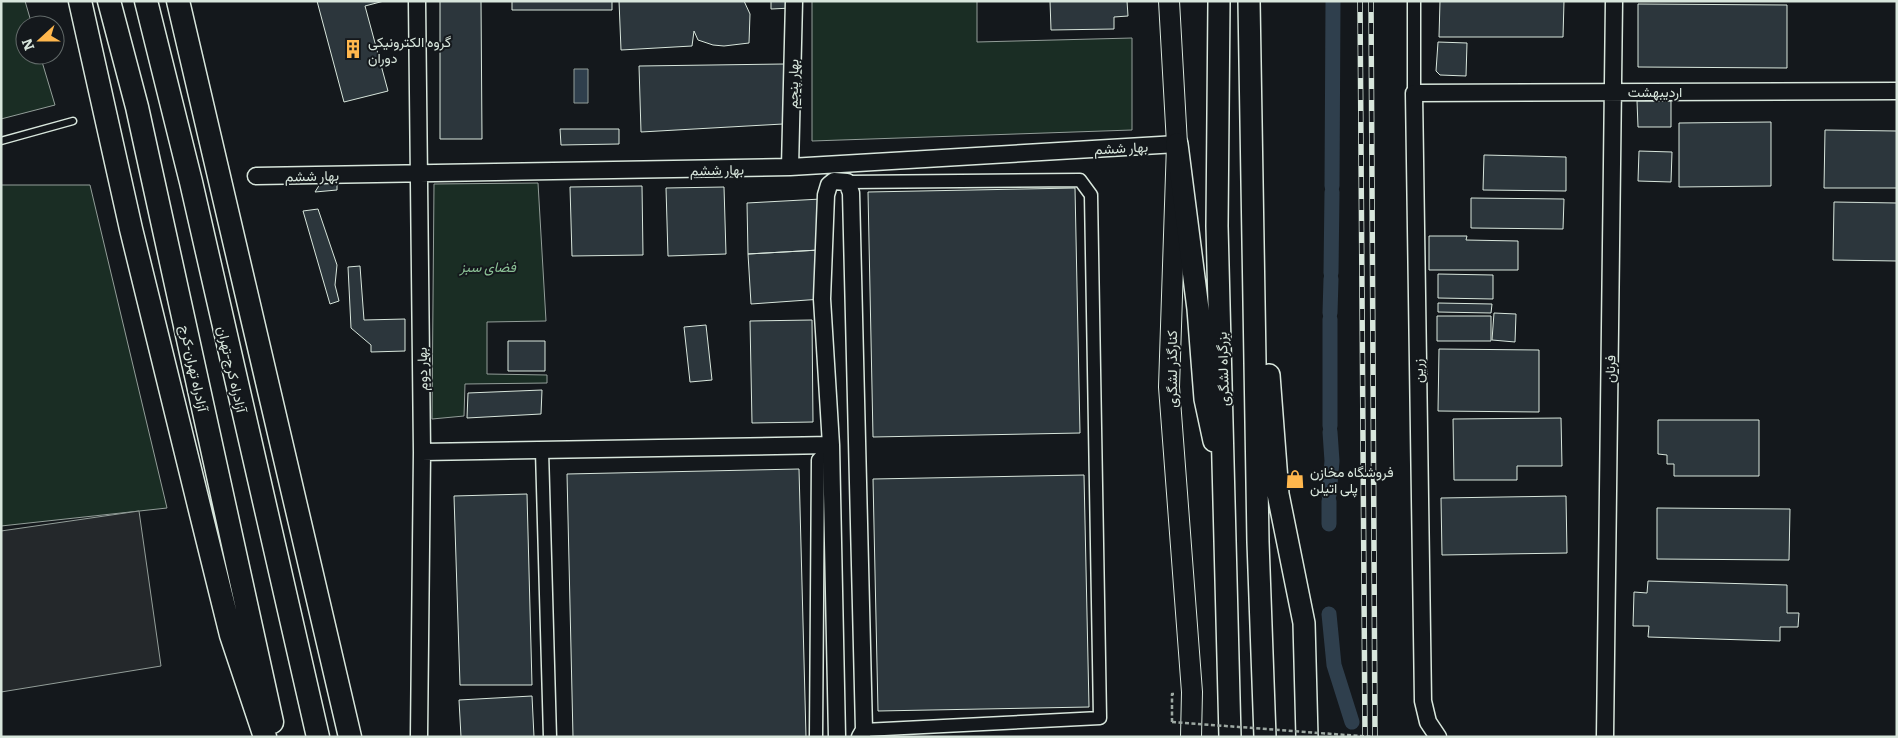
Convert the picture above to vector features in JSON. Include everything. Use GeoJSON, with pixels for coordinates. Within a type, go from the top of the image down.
{"type":"FeatureCollection","features":[{"type":"Feature","properties":{"kind":"highway"},"geometry":{"type":"LineString","coordinates":[[80,1],[131,229],[205,532],[231,635],[265,737]]}},
{"type":"Feature","properties":{"kind":"highway","name":"آزادراه تهران-کرج"},"geometry":{"type":"LineString","coordinates":[[109,1],[137,107],[264,675],[275,737]]}},
{"type":"Feature","properties":{"kind":"highway","name":"آزادراه کرج-تهران"},"geometry":{"type":"LineString","coordinates":[[146,1],[190,182],[318,737]]}},
{"type":"Feature","properties":{"kind":"highway"},"geometry":{"type":"LineString","coordinates":[[178,1],[350,737]]}},
{"type":"Feature","properties":{"kind":"highway","name":"بزرگراه لشگری"},"geometry":{"type":"LineString","coordinates":[[1219,1],[1217,226],[1230,737]]}},
{"type":"Feature","properties":{"kind":"highway"},"geometry":{"type":"LineString","coordinates":[[1249,1],[1258,542],[1264,737]]}},
{"type":"Feature","properties":{"kind":"highway"},"geometry":{"type":"LineString","coordinates":[[1177,144],[1198,309],[1206,399],[1225,514]]}},
{"type":"Feature","properties":{"kind":"highway"},"geometry":{"type":"LineString","coordinates":[[1255,296],[1267,354],[1278,494],[1304,622],[1307,737]]}},
{"type":"Feature","properties":{"kind":"main road","name":"کنارگذر لشگری"},"geometry":{"type":"LineString","coordinates":[[1169,1],[1177,144],[1169,387],[1192,692],[1191,737]]}},
{"type":"Feature","properties":{"kind":"street","name":"بهار دوم"},"geometry":{"type":"LineString","coordinates":[[417,1],[422,452],[419,737]]}},
{"type":"Feature","properties":{"kind":"street","name":"بهار پنجم"},"geometry":{"type":"LineString","coordinates":[[790,167],[794,1]]}},
{"type":"Feature","properties":{"kind":"street","name":"زرین"},"geometry":{"type":"LineString","coordinates":[[1414,1],[1422,701],[1428,722],[1438,737]]}},
{"type":"Feature","properties":{"kind":"street","name":"فرنان"},"geometry":{"type":"LineString","coordinates":[[1604,737],[1614,1]]}},
{"type":"Feature","properties":{"kind":"street","name":"اردیبهشت"},"geometry":{"type":"LineString","coordinates":[[1414,94],[1613,91],[1897,91]]}},
{"type":"Feature","properties":{"kind":"street","name":"بهار ششم"},"geometry":{"type":"LineString","coordinates":[[256,176],[790,167],[1177,144]]}},
{"type":"Feature","properties":{"kind":"street"},"geometry":{"type":"LineString","coordinates":[[837,737],[831,444],[822,299],[826,195],[829,185],[834,181],[1080,180],[1091,195],[1100,718],[862,733],[851,193],[847,182]]}},
{"type":"Feature","properties":{"kind":"street"},"geometry":{"type":"LineString","coordinates":[[422,452],[831,444]]}},
{"type":"Feature","properties":{"kind":"street"},"geometry":{"type":"LineString","coordinates":[[816,737],[818,460],[831,444]]}},
{"type":"Feature","properties":{"kind":"street"},"geometry":{"type":"LineString","coordinates":[[542,451],[550,737]]}},
{"type":"Feature","properties":{"kind":"lane"},"geometry":{"type":"LineString","coordinates":[[1,141],[73,121]]}},
{"type":"Feature","properties":{"kind":"path"},"geometry":{"type":"LineString","coordinates":[[1172,694],[1172,722],[1373,737]]}},
{"type":"Feature","properties":{"kind":"green space"},"geometry":{"type":"Polygon","coordinates":[[[1,1],[25,1],[29,15],[15,15],[15,65],[43,65],[55,105],[1,119],[1,1]]]}},
{"type":"Feature","properties":{"kind":"green space"},"geometry":{"type":"Polygon","coordinates":[[[812,1],[977,1],[977,42],[1132,38],[1132,130],[812,141],[812,1]]]}},
{"type":"Feature","properties":{"kind":"green space","name":"فضای سبز"},"geometry":{"type":"Polygon","coordinates":[[[538,183],[546,321],[487,322],[487,374],[547,375],[547,383],[465,384],[464,416],[432,419],[434,184],[538,183]]]}},
{"type":"Feature","properties":{"kind":"green space"},"geometry":{"type":"Polygon","coordinates":[[[1,185],[90,185],[167,508],[1,526],[1,185]]]}},
{"type":"Feature","properties":{"kind":"shaded area"},"geometry":{"type":"Polygon","coordinates":[[[139,511],[161,666],[1,692],[1,531],[139,511]]]}},
{"type":"Feature","properties":{"kind":"water"},"geometry":{"type":"Polygon","coordinates":[[[574,69],[588,69],[588,103],[574,103],[574,69]]]}},
{"type":"Feature","properties":{"kind":"building","name":"گروه الکترونیکی دوران"},"geometry":{"type":"Polygon","coordinates":[[[317,1],[384,1],[365,6],[388,91],[344,102],[317,1]]]}},
{"type":"Feature","properties":{"kind":"building"},"geometry":{"type":"Polygon","coordinates":[[[440,1],[481,1],[482,139],[440,139],[440,1]]]}},
{"type":"Feature","properties":{"kind":"building"},"geometry":{"type":"Polygon","coordinates":[[[512,1],[612,1],[612,10],[512,10],[512,1]]]}},
{"type":"Feature","properties":{"kind":"building"},"geometry":{"type":"Polygon","coordinates":[[[619,1],[744,1],[750,14],[749,43],[724,46],[713,45],[698,40],[694,31],[692,46],[621,50],[619,1]]]}},
{"type":"Feature","properties":{"kind":"building"},"geometry":{"type":"Polygon","coordinates":[[[771,1],[792,1],[792,8],[771,9],[771,1]]]}},
{"type":"Feature","properties":{"kind":"building"},"geometry":{"type":"Polygon","coordinates":[[[1050,1],[1127,1],[1128,16],[1114,17],[1114,29],[1051,30],[1050,1]]]}},
{"type":"Feature","properties":{"kind":"building"},"geometry":{"type":"Polygon","coordinates":[[[1440,1],[1564,1],[1563,37],[1439,37],[1440,1]]]}},
{"type":"Feature","properties":{"kind":"building"},"geometry":{"type":"Polygon","coordinates":[[[1638,4],[1787,5],[1787,68],[1638,67],[1638,4]]]}},
{"type":"Feature","properties":{"kind":"building"},"geometry":{"type":"Polygon","coordinates":[[[1438,42],[1467,43],[1466,76],[1440,75],[1436,71],[1438,42]]]}},
{"type":"Feature","properties":{"kind":"building"},"geometry":{"type":"Polygon","coordinates":[[[784,64],[783,124],[641,132],[639,66],[784,64]]]}},
{"type":"Feature","properties":{"kind":"building"},"geometry":{"type":"Polygon","coordinates":[[[1637,101],[1671,101],[1671,127],[1638,127],[1637,101]]]}},
{"type":"Feature","properties":{"kind":"building"},"geometry":{"type":"Polygon","coordinates":[[[1771,122],[1771,186],[1679,187],[1679,123],[1771,122]]]}},
{"type":"Feature","properties":{"kind":"building"},"geometry":{"type":"Polygon","coordinates":[[[560,129],[619,129],[619,144],[561,145],[560,129]]]}},
{"type":"Feature","properties":{"kind":"building"},"geometry":{"type":"Polygon","coordinates":[[[1825,130],[1897,131],[1897,188],[1824,188],[1825,130]]]}},
{"type":"Feature","properties":{"kind":"building"},"geometry":{"type":"Polygon","coordinates":[[[1639,151],[1672,152],[1671,182],[1638,181],[1639,151]]]}},
{"type":"Feature","properties":{"kind":"building"},"geometry":{"type":"Polygon","coordinates":[[[1484,155],[1566,157],[1566,191],[1483,190],[1484,155]]]}},
{"type":"Feature","properties":{"kind":"building"},"geometry":{"type":"Polygon","coordinates":[[[337,183],[337,190],[315,192],[320,184],[337,183]]]}},
{"type":"Feature","properties":{"kind":"building"},"geometry":{"type":"Polygon","coordinates":[[[642,186],[643,255],[572,256],[570,187],[642,186]]]}},
{"type":"Feature","properties":{"kind":"building"},"geometry":{"type":"Polygon","coordinates":[[[724,187],[726,254],[668,256],[666,188],[724,187]]]}},
{"type":"Feature","properties":{"kind":"building"},"geometry":{"type":"Polygon","coordinates":[[[1075,188],[1080,433],[873,437],[868,192],[1075,188]]]}},
{"type":"Feature","properties":{"kind":"building"},"geometry":{"type":"Polygon","coordinates":[[[1471,198],[1564,199],[1563,229],[1471,228],[1471,198]]]}},
{"type":"Feature","properties":{"kind":"building"},"geometry":{"type":"Polygon","coordinates":[[[821,199],[819,250],[748,254],[747,203],[821,199]]]}},
{"type":"Feature","properties":{"kind":"building"},"geometry":{"type":"Polygon","coordinates":[[[1834,202],[1897,203],[1897,261],[1833,260],[1834,202]]]}},
{"type":"Feature","properties":{"kind":"building"},"geometry":{"type":"Polygon","coordinates":[[[318,209],[337,265],[335,285],[339,301],[330,304],[303,211],[318,209]]]}},
{"type":"Feature","properties":{"kind":"building"},"geometry":{"type":"Polygon","coordinates":[[[1429,236],[1467,236],[1466,240],[1518,241],[1518,270],[1429,270],[1429,236]]]}},
{"type":"Feature","properties":{"kind":"building"},"geometry":{"type":"Polygon","coordinates":[[[819,250],[822,299],[751,304],[748,254],[819,250]]]}},
{"type":"Feature","properties":{"kind":"building"},"geometry":{"type":"Polygon","coordinates":[[[360,266],[364,320],[405,319],[405,351],[371,352],[371,345],[351,328],[348,267],[360,266]]]}},
{"type":"Feature","properties":{"kind":"building"},"geometry":{"type":"Polygon","coordinates":[[[1438,274],[1493,275],[1493,299],[1438,298],[1438,274]]]}},
{"type":"Feature","properties":{"kind":"building"},"geometry":{"type":"Polygon","coordinates":[[[1438,303],[1492,304],[1491,313],[1438,312],[1438,303]]]}},
{"type":"Feature","properties":{"kind":"building"},"geometry":{"type":"Polygon","coordinates":[[[1494,313],[1516,314],[1515,342],[1492,340],[1494,313]]]}},
{"type":"Feature","properties":{"kind":"building"},"geometry":{"type":"Polygon","coordinates":[[[1437,316],[1491,316],[1491,341],[1437,341],[1437,316]]]}},
{"type":"Feature","properties":{"kind":"building"},"geometry":{"type":"Polygon","coordinates":[[[812,320],[813,422],[752,423],[750,321],[812,320]]]}},
{"type":"Feature","properties":{"kind":"building"},"geometry":{"type":"Polygon","coordinates":[[[706,325],[712,380],[690,382],[684,327],[706,325]]]}},
{"type":"Feature","properties":{"kind":"building"},"geometry":{"type":"Polygon","coordinates":[[[508,341],[545,341],[545,371],[508,371],[508,341]]]}},
{"type":"Feature","properties":{"kind":"building"},"geometry":{"type":"Polygon","coordinates":[[[1439,349],[1539,350],[1539,412],[1438,411],[1439,349]]]}},
{"type":"Feature","properties":{"kind":"building"},"geometry":{"type":"Polygon","coordinates":[[[542,390],[541,414],[467,418],[468,393],[542,390]]]}},
{"type":"Feature","properties":{"kind":"building"},"geometry":{"type":"Polygon","coordinates":[[[1561,418],[1562,466],[1517,466],[1517,480],[1454,480],[1453,419],[1561,418]]]}},
{"type":"Feature","properties":{"kind":"building"},"geometry":{"type":"Polygon","coordinates":[[[1658,420],[1759,420],[1759,476],[1674,476],[1674,464],[1667,464],[1667,455],[1658,454],[1658,420]]]}},
{"type":"Feature","properties":{"kind":"building"},"geometry":{"type":"Polygon","coordinates":[[[799,469],[806,737],[573,737],[567,474],[799,469]]]}},
{"type":"Feature","properties":{"kind":"building"},"geometry":{"type":"Polygon","coordinates":[[[1084,475],[1089,707],[878,711],[873,479],[1084,475]]]}},
{"type":"Feature","properties":{"kind":"building"},"geometry":{"type":"Polygon","coordinates":[[[527,494],[532,685],[460,685],[454,496],[527,494]]]}},
{"type":"Feature","properties":{"kind":"building"},"geometry":{"type":"Polygon","coordinates":[[[1566,496],[1567,553],[1442,555],[1441,498],[1566,496]]]}},
{"type":"Feature","properties":{"kind":"building"},"geometry":{"type":"Polygon","coordinates":[[[1657,508],[1790,509],[1789,560],[1657,559],[1657,508]]]}},
{"type":"Feature","properties":{"kind":"building"},"geometry":{"type":"Polygon","coordinates":[[[1648,581],[1787,585],[1787,613],[1799,613],[1798,627],[1780,627],[1780,641],[1648,637],[1649,626],[1633,626],[1634,592],[1647,593],[1648,581]]]}},
{"type":"Feature","properties":{"kind":"building"},"geometry":{"type":"Polygon","coordinates":[[[532,696],[534,737],[461,737],[459,700],[532,696]]]}},
{"type":"Feature","properties":{"kind":"waterway"},"geometry":{"type":"LineString","coordinates":[[1332,186],[1333,1]]}},
{"type":"Feature","properties":{"kind":"waterway"},"geometry":{"type":"LineString","coordinates":[[1331,273],[1332,192]]}},
{"type":"Feature","properties":{"kind":"waterway"},"geometry":{"type":"LineString","coordinates":[[1330,313],[1331,279]]}},
{"type":"Feature","properties":{"kind":"waterway"},"geometry":{"type":"LineString","coordinates":[[1330,319],[1330,426]]}},
{"type":"Feature","properties":{"kind":"waterway"},"geometry":{"type":"LineString","coordinates":[[1329,495],[1332,461],[1330,432]]}},
{"type":"Feature","properties":{"kind":"waterway"},"geometry":{"type":"LineString","coordinates":[[1329,501],[1329,524]]}},
{"type":"Feature","properties":{"kind":"waterway"},"geometry":{"type":"LineString","coordinates":[[1329,614],[1334,665],[1352,722]]}},
{"type":"Feature","properties":{"kind":"railway"},"geometry":{"type":"LineString","coordinates":[[1360,1],[1365,737]]}},
{"type":"Feature","properties":{"kind":"railway"},"geometry":{"type":"LineString","coordinates":[[1371,1],[1375,737]]}},
{"type":"Feature","properties":{"kind":"place","name":"گروه الکترونیکی دوران"},"geometry":{"type":"Point","coordinates":[353,49]}},
{"type":"Feature","properties":{"kind":"place","name":"فروشگاه مخازن پلی اتیلن"},"geometry":{"type":"Point","coordinates":[1295,479]}}]}
